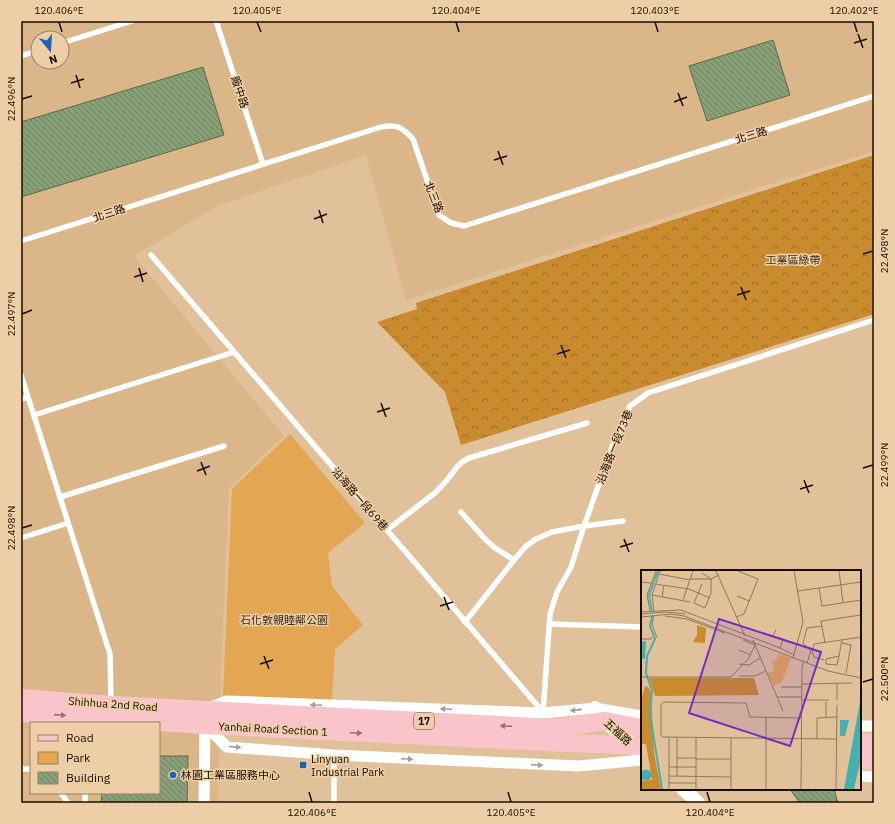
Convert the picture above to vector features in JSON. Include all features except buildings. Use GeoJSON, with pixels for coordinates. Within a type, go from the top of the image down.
{"type":"FeatureCollection","features":[{"type":"Feature","properties":{"kind":"main road","name":"Shihhua 2nd Road"},"geometry":{"type":"LineString","coordinates":[[21,698],[84,714]]}},
{"type":"Feature","properties":{"kind":"main road","name":"Shihhua 2nd Road"},"geometry":{"type":"LineString","coordinates":[[21,713],[84,714],[111,712],[205,717]]}},
{"type":"Feature","properties":{"kind":"main road","name":"Yanhai Road Section 1"},"geometry":{"type":"LineString","coordinates":[[556,728],[600,714],[641,728]]}},
{"type":"Feature","properties":{"kind":"main road","name":"Yanhai Road Section 1"},"geometry":{"type":"LineString","coordinates":[[205,717],[556,728],[639,749]]}},
{"type":"Feature","properties":{"kind":"main road"},"geometry":{"type":"LineString","coordinates":[[861,742],[874,743]]}},
{"type":"Feature","properties":{"kind":"main road"},"geometry":{"type":"LineString","coordinates":[[861,760],[874,761]]}},
{"type":"Feature","properties":{"kind":"street","name":"Yanhai Road Section 1"},"geometry":{"type":"LineString","coordinates":[[556,728],[227,701],[205,717],[226,746],[334,755],[579,766],[641,760]]}},
{"type":"Feature","properties":{"kind":"street","name":"Yanhai Road Section 1"},"geometry":{"type":"LineString","coordinates":[[600,714],[641,716]]}},
{"type":"Feature","properties":{"kind":"street","name":"五福路"},"geometry":{"type":"LineString","coordinates":[[600,714],[639,749]]}},
{"type":"Feature","properties":{"kind":"street"},"geometry":{"type":"LineString","coordinates":[[204,803],[205,717]]}},
{"type":"Feature","properties":{"kind":"street"},"geometry":{"type":"LineString","coordinates":[[861,726],[874,726]]}},
{"type":"Feature","properties":{"kind":"street"},"geometry":{"type":"LineString","coordinates":[[861,776],[874,777]]}},
{"type":"Feature","properties":{"kind":"street"},"geometry":{"type":"LineString","coordinates":[[684,790],[698,803]]}},
{"type":"Feature","properties":{"kind":"lane"},"geometry":{"type":"LineString","coordinates":[[70,40],[132,21]]}},
{"type":"Feature","properties":{"kind":"lane","name":"廠中路"},"geometry":{"type":"LineString","coordinates":[[216,21],[264,164]]}},
{"type":"Feature","properties":{"kind":"lane","name":"北三路"},"geometry":{"type":"LineString","coordinates":[[21,241],[381,127],[392,125],[405,130],[413,139],[439,215],[451,223],[464,226],[874,96]]}},
{"type":"Feature","properties":{"kind":"lane","name":"沿海路一段69巷"},"geometry":{"type":"LineString","coordinates":[[151,255],[556,728]]}},
{"type":"Feature","properties":{"kind":"lane","name":"沿海路一段73巷"},"geometry":{"type":"LineString","coordinates":[[556,728],[550,614],[557,592],[571,568],[584,526],[614,442],[630,406],[648,394],[874,320]]}},
{"type":"Feature","properties":{"kind":"lane"},"geometry":{"type":"LineString","coordinates":[[34,415],[234,352]]}},
{"type":"Feature","properties":{"kind":"lane"},"geometry":{"type":"LineString","coordinates":[[21,375],[110,654],[111,712]]}},
{"type":"Feature","properties":{"kind":"lane"},"geometry":{"type":"LineString","coordinates":[[21,399],[28,397]]}},
{"type":"Feature","properties":{"kind":"lane"},"geometry":{"type":"LineString","coordinates":[[387,530],[436,492],[462,462],[470,458],[587,423]]}},
{"type":"Feature","properties":{"kind":"lane"},"geometry":{"type":"LineString","coordinates":[[60,498],[224,446]]}},
{"type":"Feature","properties":{"kind":"lane"},"geometry":{"type":"LineString","coordinates":[[461,512],[484,539],[514,560]]}},
{"type":"Feature","properties":{"kind":"lane"},"geometry":{"type":"LineString","coordinates":[[465,622],[514,560],[526,546],[536,539],[552,532],[623,521]]}},
{"type":"Feature","properties":{"kind":"lane"},"geometry":{"type":"LineString","coordinates":[[21,538],[68,523]]}},
{"type":"Feature","properties":{"kind":"lane"},"geometry":{"type":"LineString","coordinates":[[550,624],[641,626]]}},
{"type":"Feature","properties":{"kind":"lane"},"geometry":{"type":"LineString","coordinates":[[334,755],[334,803]]}},
{"type":"Feature","properties":{"kind":"lane"},"geometry":{"type":"LineString","coordinates":[[62,794],[68,803]]}},
{"type":"Feature","properties":{"kind":"shaded area"},"geometry":{"type":"Polygon","coordinates":[[[21,21],[874,21],[874,151],[406,300],[366,155],[217,206],[134,256],[284,436],[229,488],[221,669],[218,803],[21,803],[21,21]]]}},
{"type":"Feature","properties":{"kind":"green space","name":"工業區綠帶"},"geometry":{"type":"Polygon","coordinates":[[[874,155],[874,314],[461,445],[445,392],[377,322],[417,309],[416,303],[874,155]]]}},
{"type":"Feature","properties":{"kind":"green space","name":"石化敦親睦鄰公園"},"geometry":{"type":"Polygon","coordinates":[[[290,434],[365,523],[328,553],[332,586],[363,625],[335,649],[332,702],[223,696],[232,489],[290,434]]]}},
{"type":"Feature","properties":{"kind":"place","name":"Linyuan Industrial Park"},"geometry":{"type":"Point","coordinates":[303,765]}},
{"type":"Feature","properties":{"kind":"place","name":"林園工業區服務中心"},"geometry":{"type":"Point","coordinates":[173,775]}}]}
